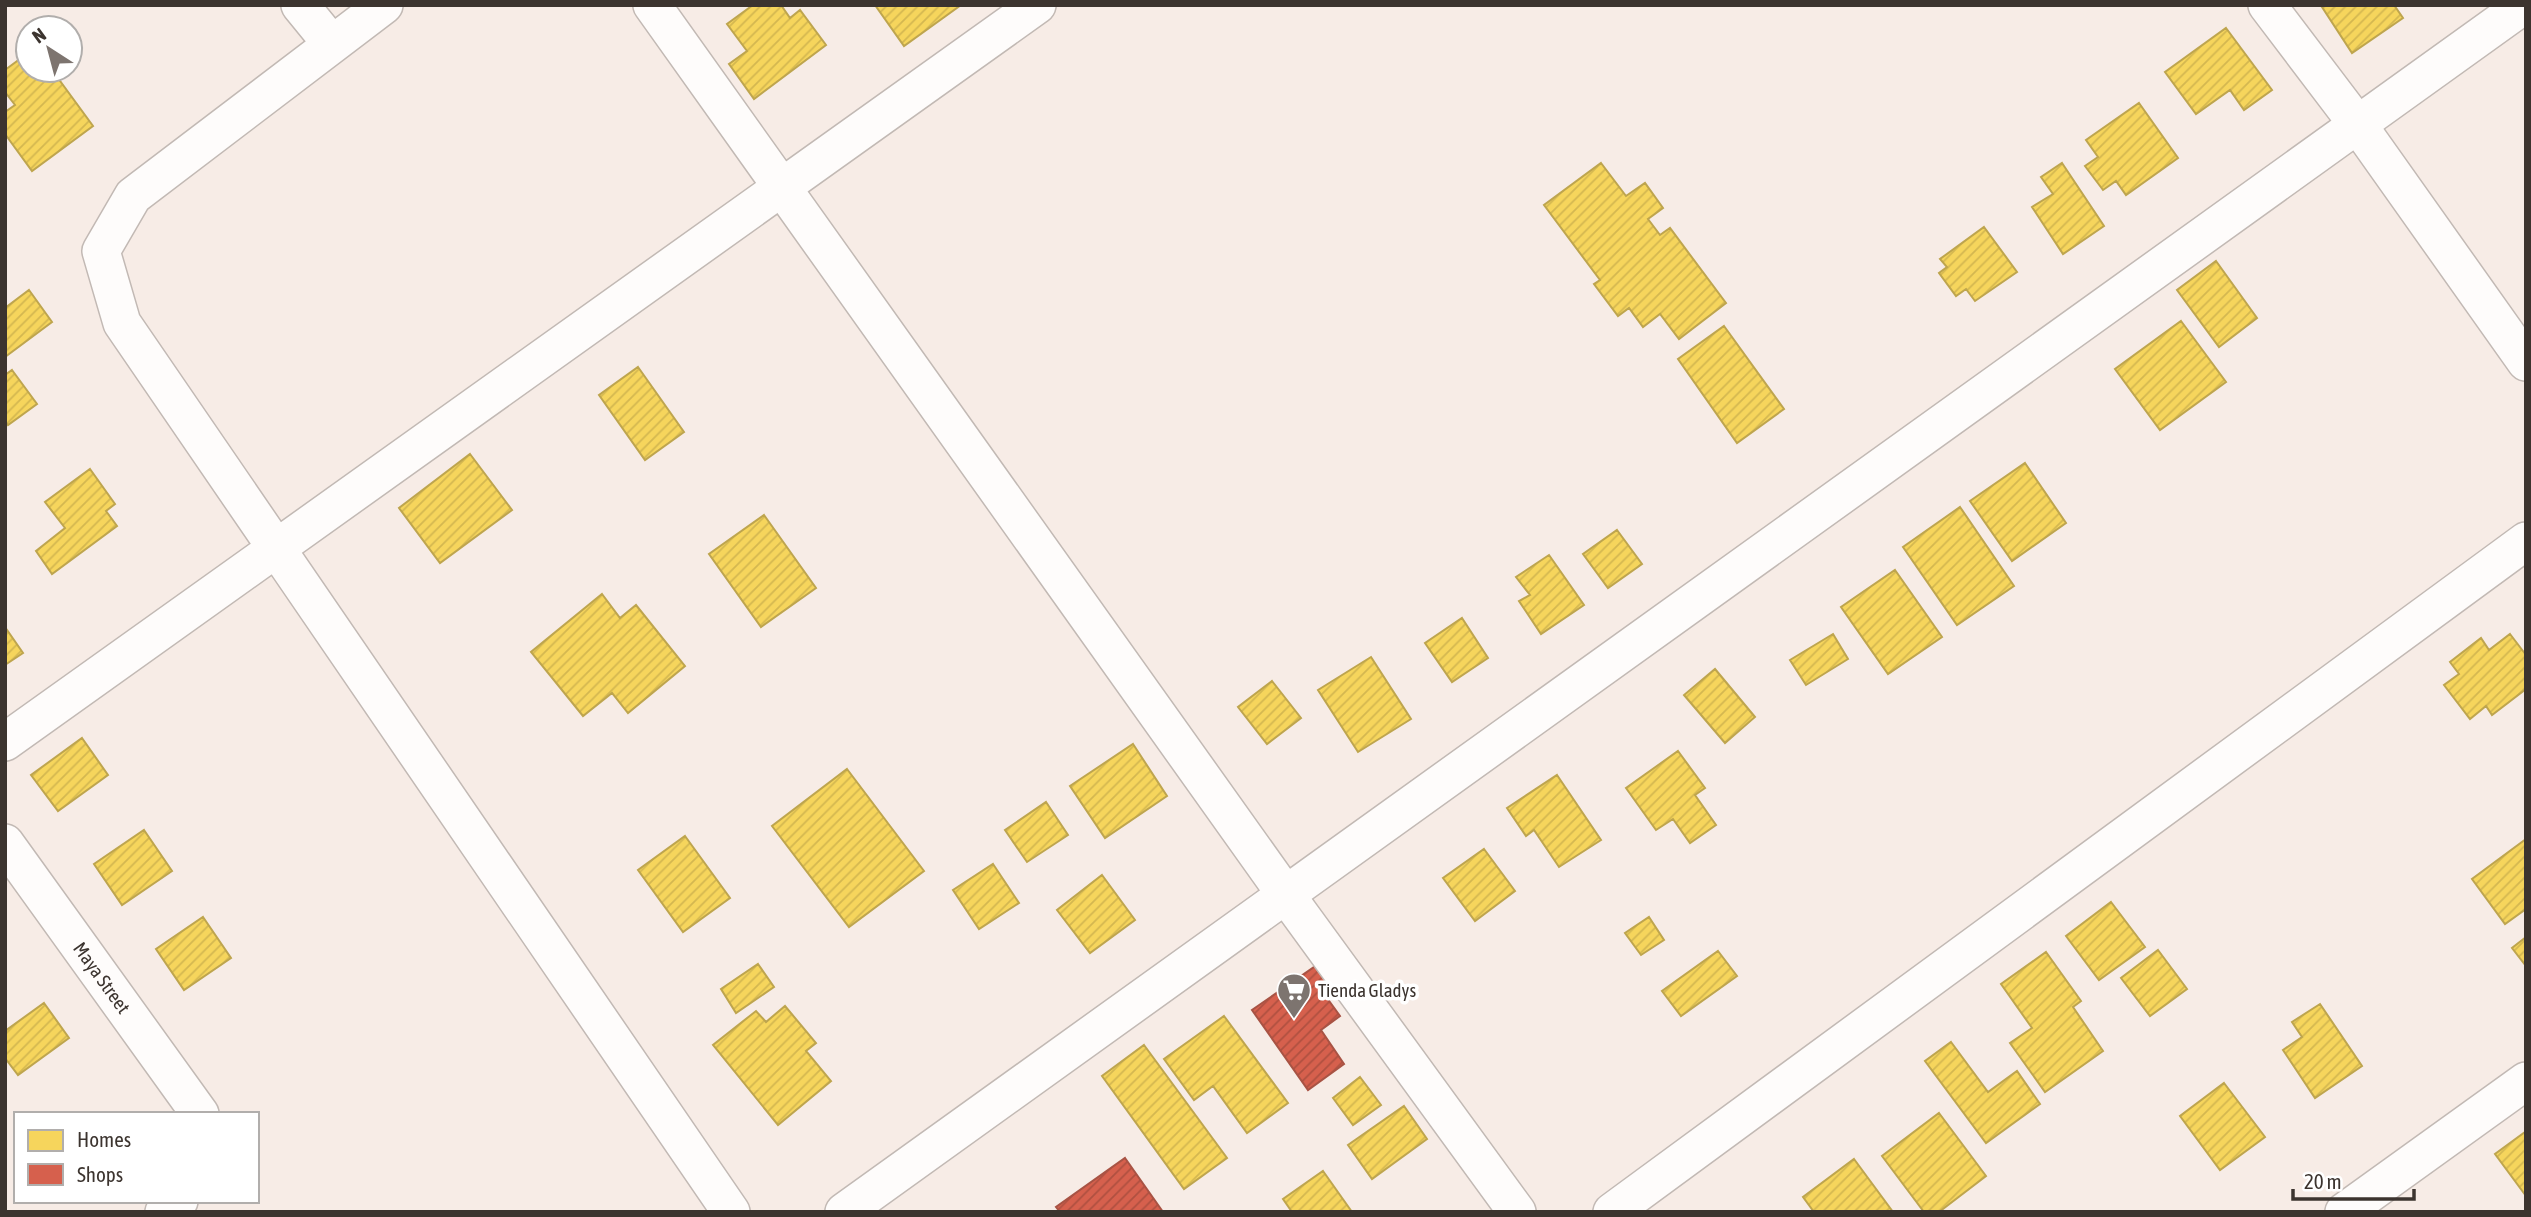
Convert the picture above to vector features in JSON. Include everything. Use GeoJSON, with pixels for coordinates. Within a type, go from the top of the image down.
{"type":"FeatureCollection","features":[{"type":"Feature","properties":{"kind":"street"},"geometry":{"type":"LineString","coordinates":[[300,5],[331,43]]}},
{"type":"Feature","properties":{"kind":"street"},"geometry":{"type":"LineString","coordinates":[[384,5],[133,196],[101,251],[122,323],[731,1212]]}},
{"type":"Feature","properties":{"kind":"street"},"geometry":{"type":"LineString","coordinates":[[652,5],[1286,894],[1517,1212]]}},
{"type":"Feature","properties":{"kind":"street"},"geometry":{"type":"LineString","coordinates":[[5,742],[1037,5]]}},
{"type":"Feature","properties":{"kind":"street"},"geometry":{"type":"LineString","coordinates":[[2267,5],[2358,125],[2526,362]]}},
{"type":"Feature","properties":{"kind":"street"},"geometry":{"type":"LineString","coordinates":[[845,1212],[2524,5]]}},
{"type":"Feature","properties":{"kind":"street"},"geometry":{"type":"LineString","coordinates":[[1612,1212],[2526,541]]}},
{"type":"Feature","properties":{"kind":"street","name":"Maya Street"},"geometry":{"type":"LineString","coordinates":[[5,843],[199,1112]]}},
{"type":"Feature","properties":{"kind":"street"},"geometry":{"type":"LineString","coordinates":[[2344,1212],[2526,1081]]}},
{"type":"Feature","properties":{"kind":"building: Homes"},"geometry":{"type":"Polygon","coordinates":[[[753,5],[781,5],[790,18],[800,10],[826,45],[754,99],[729,64],[747,51],[727,24],[753,5]]]}},
{"type":"Feature","properties":{"kind":"building: Homes"},"geometry":{"type":"Polygon","coordinates":[[[875,5],[961,5],[904,46],[875,5]]]}},
{"type":"Feature","properties":{"kind":"building: Homes"},"geometry":{"type":"Polygon","coordinates":[[[2394,5],[2403,18],[2352,53],[2322,7],[2394,5]]]}},
{"type":"Feature","properties":{"kind":"building: Homes"},"geometry":{"type":"Polygon","coordinates":[[[2226,28],[2272,90],[2244,110],[2230,90],[2196,114],[2165,72],[2226,28]]]}},
{"type":"Feature","properties":{"kind":"building: Homes"},"geometry":{"type":"Polygon","coordinates":[[[14,63],[14,84],[62,84],[93,126],[32,171],[5,134],[5,112],[15,105],[5,92],[5,70],[14,63]]]}},
{"type":"Feature","properties":{"kind":"building: Homes"},"geometry":{"type":"Polygon","coordinates":[[[2139,103],[2178,158],[2126,195],[2116,181],[2103,190],[2085,166],[2098,157],[2086,140],[2139,103]]]}},
{"type":"Feature","properties":{"kind":"building: Homes"},"geometry":{"type":"Polygon","coordinates":[[[1601,163],[1626,196],[1645,183],[1663,208],[1648,219],[1660,235],[1670,228],[1726,303],[1679,339],[1660,314],[1643,327],[1629,308],[1618,316],[1594,284],[1600,280],[1544,205],[1601,163]]]}},
{"type":"Feature","properties":{"kind":"building: Homes"},"geometry":{"type":"Polygon","coordinates":[[[2062,163],[2104,226],[2063,254],[2032,207],[2053,194],[2041,177],[2062,163]]]}},
{"type":"Feature","properties":{"kind":"building: Homes"},"geometry":{"type":"Polygon","coordinates":[[[1984,227],[2017,272],[1975,301],[1966,289],[1956,296],[1939,273],[1947,267],[1940,259],[1984,227]]]}},
{"type":"Feature","properties":{"kind":"building: Homes"},"geometry":{"type":"Polygon","coordinates":[[[2216,261],[2257,318],[2219,347],[2177,290],[2216,261]]]}},
{"type":"Feature","properties":{"kind":"building: Homes"},"geometry":{"type":"Polygon","coordinates":[[[29,290],[52,322],[5,357],[5,308],[29,290]]]}},
{"type":"Feature","properties":{"kind":"building: Homes"},"geometry":{"type":"Polygon","coordinates":[[[2181,321],[2226,382],[2160,430],[2115,369],[2181,321]]]}},
{"type":"Feature","properties":{"kind":"building: Homes"},"geometry":{"type":"Polygon","coordinates":[[[1724,326],[1784,409],[1737,443],[1678,359],[1724,326]]]}},
{"type":"Feature","properties":{"kind":"building: Homes"},"geometry":{"type":"Polygon","coordinates":[[[638,367],[684,432],[645,460],[599,395],[638,367]]]}},
{"type":"Feature","properties":{"kind":"building: Homes"},"geometry":{"type":"Polygon","coordinates":[[[12,370],[37,404],[8,425],[5,421],[5,375],[12,370]]]}},
{"type":"Feature","properties":{"kind":"building: Homes"},"geometry":{"type":"Polygon","coordinates":[[[470,454],[512,510],[440,563],[399,508],[470,454]]]}},
{"type":"Feature","properties":{"kind":"building: Homes"},"geometry":{"type":"Polygon","coordinates":[[[2025,463],[2066,523],[2012,561],[1970,501],[2025,463]]]}},
{"type":"Feature","properties":{"kind":"building: Homes"},"geometry":{"type":"Polygon","coordinates":[[[90,469],[115,504],[106,511],[117,526],[52,574],[36,551],[65,528],[45,502],[90,469]]]}},
{"type":"Feature","properties":{"kind":"building: Homes"},"geometry":{"type":"Polygon","coordinates":[[[1960,507],[2014,586],[1957,625],[1903,547],[1960,507]]]}},
{"type":"Feature","properties":{"kind":"building: Homes"},"geometry":{"type":"Polygon","coordinates":[[[764,515],[816,588],[761,627],[709,554],[764,515]]]}},
{"type":"Feature","properties":{"kind":"building: Homes"},"geometry":{"type":"Polygon","coordinates":[[[1617,530],[1642,564],[1608,588],[1583,554],[1617,530]]]}},
{"type":"Feature","properties":{"kind":"building: Homes"},"geometry":{"type":"Polygon","coordinates":[[[1549,555],[1584,605],[1541,634],[1519,601],[1530,595],[1516,577],[1549,555]]]}},
{"type":"Feature","properties":{"kind":"building: Homes"},"geometry":{"type":"Polygon","coordinates":[[[1895,570],[1942,637],[1888,674],[1841,607],[1895,570]]]}},
{"type":"Feature","properties":{"kind":"building: Homes"},"geometry":{"type":"Polygon","coordinates":[[[602,594],[620,618],[636,605],[685,666],[628,713],[612,693],[583,716],[531,652],[602,594]]]}},
{"type":"Feature","properties":{"kind":"building: Homes"},"geometry":{"type":"Polygon","coordinates":[[[1462,618],[1488,658],[1452,682],[1425,643],[1462,618]]]}},
{"type":"Feature","properties":{"kind":"building: Homes"},"geometry":{"type":"Polygon","coordinates":[[[5,627],[23,653],[5,665],[5,627]]]}},
{"type":"Feature","properties":{"kind":"building: Homes"},"geometry":{"type":"Polygon","coordinates":[[[1833,634],[1848,659],[1806,685],[1790,660],[1833,634]]]}},
{"type":"Feature","properties":{"kind":"building: Homes"},"geometry":{"type":"Polygon","coordinates":[[[2510,634],[2526,655],[2526,689],[2492,715],[2486,706],[2470,719],[2444,685],[2459,674],[2450,662],[2481,638],[2489,650],[2510,634]]]}},
{"type":"Feature","properties":{"kind":"building: Homes"},"geometry":{"type":"Polygon","coordinates":[[[1371,657],[1411,719],[1358,752],[1318,690],[1371,657]]]}},
{"type":"Feature","properties":{"kind":"building: Homes"},"geometry":{"type":"Polygon","coordinates":[[[1715,669],[1755,717],[1725,743],[1684,695],[1715,669]]]}},
{"type":"Feature","properties":{"kind":"building: Homes"},"geometry":{"type":"Polygon","coordinates":[[[1272,681],[1301,718],[1267,744],[1238,707],[1272,681]]]}},
{"type":"Feature","properties":{"kind":"building: Homes"},"geometry":{"type":"Polygon","coordinates":[[[82,738],[108,775],[58,811],[31,775],[82,738]]]}},
{"type":"Feature","properties":{"kind":"building: Homes"},"geometry":{"type":"Polygon","coordinates":[[[1133,744],[1167,796],[1105,838],[1070,786],[1133,744]]]}},
{"type":"Feature","properties":{"kind":"building: Homes"},"geometry":{"type":"Polygon","coordinates":[[[1678,751],[1705,788],[1695,795],[1716,825],[1690,843],[1673,819],[1656,830],[1626,788],[1678,751]]]}},
{"type":"Feature","properties":{"kind":"building: Homes"},"geometry":{"type":"Polygon","coordinates":[[[847,769],[924,871],[849,927],[772,826],[847,769]]]}},
{"type":"Feature","properties":{"kind":"building: Homes"},"geometry":{"type":"Polygon","coordinates":[[[1557,775],[1601,840],[1559,867],[1534,830],[1526,836],[1507,808],[1557,775]]]}},
{"type":"Feature","properties":{"kind":"building: Homes"},"geometry":{"type":"Polygon","coordinates":[[[1046,802],[1068,835],[1027,862],[1005,830],[1046,802]]]}},
{"type":"Feature","properties":{"kind":"building: Homes"},"geometry":{"type":"Polygon","coordinates":[[[144,830],[172,871],[122,905],[94,864],[144,830]]]}},
{"type":"Feature","properties":{"kind":"building: Homes"},"geometry":{"type":"Polygon","coordinates":[[[685,836],[730,898],[683,932],[638,870],[685,836]]]}},
{"type":"Feature","properties":{"kind":"building: Homes"},"geometry":{"type":"Polygon","coordinates":[[[2526,839],[2526,909],[2505,924],[2472,879],[2526,839]]]}},
{"type":"Feature","properties":{"kind":"building: Homes"},"geometry":{"type":"Polygon","coordinates":[[[1484,849],[1515,891],[1475,921],[1443,878],[1484,849]]]}},
{"type":"Feature","properties":{"kind":"building: Homes"},"geometry":{"type":"Polygon","coordinates":[[[993,864],[1019,903],[979,929],[953,890],[993,864]]]}},
{"type":"Feature","properties":{"kind":"building: Homes"},"geometry":{"type":"Polygon","coordinates":[[[1102,875],[1135,920],[1090,953],[1057,910],[1102,875]]]}},
{"type":"Feature","properties":{"kind":"building: Homes"},"geometry":{"type":"Polygon","coordinates":[[[2111,902],[2145,947],[2099,980],[2066,936],[2111,902]]]}},
{"type":"Feature","properties":{"kind":"building: Homes"},"geometry":{"type":"Polygon","coordinates":[[[203,917],[231,958],[184,990],[156,949],[203,917]]]}},
{"type":"Feature","properties":{"kind":"building: Homes"},"geometry":{"type":"Polygon","coordinates":[[[1649,917],[1664,940],[1641,955],[1625,933],[1649,917]]]}},
{"type":"Feature","properties":{"kind":"building: Homes"},"geometry":{"type":"Polygon","coordinates":[[[2526,937],[2526,966],[2512,948],[2526,937]]]}},
{"type":"Feature","properties":{"kind":"building: Homes"},"geometry":{"type":"Polygon","coordinates":[[[2158,950],[2187,989],[2150,1016],[2121,978],[2158,950]]]}},
{"type":"Feature","properties":{"kind":"building: Homes"},"geometry":{"type":"Polygon","coordinates":[[[1718,951],[1737,976],[1681,1016],[1662,991],[1718,951]]]}},
{"type":"Feature","properties":{"kind":"building: Homes"},"geometry":{"type":"Polygon","coordinates":[[[2046,952],[2081,1001],[2073,1007],[2103,1051],[2045,1092],[2010,1043],[2032,1028],[2001,984],[2046,952]]]}},
{"type":"Feature","properties":{"kind":"building: Homes"},"geometry":{"type":"Polygon","coordinates":[[[758,964],[774,987],[736,1013],[721,989],[758,964]]]}},
{"type":"Feature","properties":{"kind":"building: Homes"},"geometry":{"type":"Polygon","coordinates":[[[44,1003],[69,1038],[18,1075],[5,1058],[5,1031],[44,1003]]]}},
{"type":"Feature","properties":{"kind":"building: Homes"},"geometry":{"type":"Polygon","coordinates":[[[2320,1004],[2362,1066],[2315,1098],[2283,1050],[2302,1037],[2292,1022],[2320,1004]]]}},
{"type":"Feature","properties":{"kind":"building: Homes"},"geometry":{"type":"Polygon","coordinates":[[[785,1006],[816,1043],[806,1051],[831,1081],[778,1125],[713,1045],[756,1011],[766,1022],[785,1006]]]}},
{"type":"Feature","properties":{"kind":"building: Homes"},"geometry":{"type":"Polygon","coordinates":[[[1224,1016],[1288,1103],[1247,1133],[1213,1086],[1194,1100],[1164,1059],[1224,1016]]]}},
{"type":"Feature","properties":{"kind":"building: Homes"},"geometry":{"type":"Polygon","coordinates":[[[1951,1042],[1988,1092],[2017,1071],[2040,1104],[1986,1143],[1925,1061],[1951,1042]]]}},
{"type":"Feature","properties":{"kind":"building: Homes"},"geometry":{"type":"Polygon","coordinates":[[[1144,1045],[1227,1158],[1184,1189],[1102,1076],[1144,1045]]]}},
{"type":"Feature","properties":{"kind":"building: Homes"},"geometry":{"type":"Polygon","coordinates":[[[1360,1077],[1381,1105],[1353,1125],[1333,1098],[1360,1077]]]}},
{"type":"Feature","properties":{"kind":"building: Homes"},"geometry":{"type":"Polygon","coordinates":[[[2224,1083],[2265,1137],[2220,1170],[2180,1116],[2224,1083]]]}},
{"type":"Feature","properties":{"kind":"building: Homes"},"geometry":{"type":"Polygon","coordinates":[[[1404,1106],[1427,1139],[1372,1179],[1348,1145],[1404,1106]]]}},
{"type":"Feature","properties":{"kind":"building: Homes"},"geometry":{"type":"Polygon","coordinates":[[[1939,1113],[1986,1176],[1939,1212],[1924,1212],[1882,1156],[1939,1113]]]}},
{"type":"Feature","properties":{"kind":"building: Homes"},"geometry":{"type":"Polygon","coordinates":[[[2526,1132],[2526,1196],[2495,1154],[2526,1132]]]}},
{"type":"Feature","properties":{"kind":"building: Homes"},"geometry":{"type":"Polygon","coordinates":[[[1854,1159],[1893,1212],[1814,1212],[1803,1197],[1854,1159]]]}},
{"type":"Feature","properties":{"kind":"building: Homes"},"geometry":{"type":"Polygon","coordinates":[[[1323,1171],[1352,1212],[1292,1212],[1283,1199],[1323,1171]]]}},
{"type":"Feature","properties":{"kind":"building: Shops"},"geometry":{"type":"Polygon","coordinates":[[[1317,965],[1336,993],[1327,998],[1340,1016],[1321,1030],[1344,1064],[1308,1090],[1252,1010],[1317,965]]]}},
{"type":"Feature","properties":{"kind":"building: Shops"},"geometry":{"type":"Polygon","coordinates":[[[1125,1158],[1163,1212],[1060,1212],[1056,1207],[1125,1158]]]}},
{"type":"Feature","properties":{"kind":"place","name":"Tienda Gladys"},"geometry":{"type":"Point","coordinates":[1294,1020]}}]}
